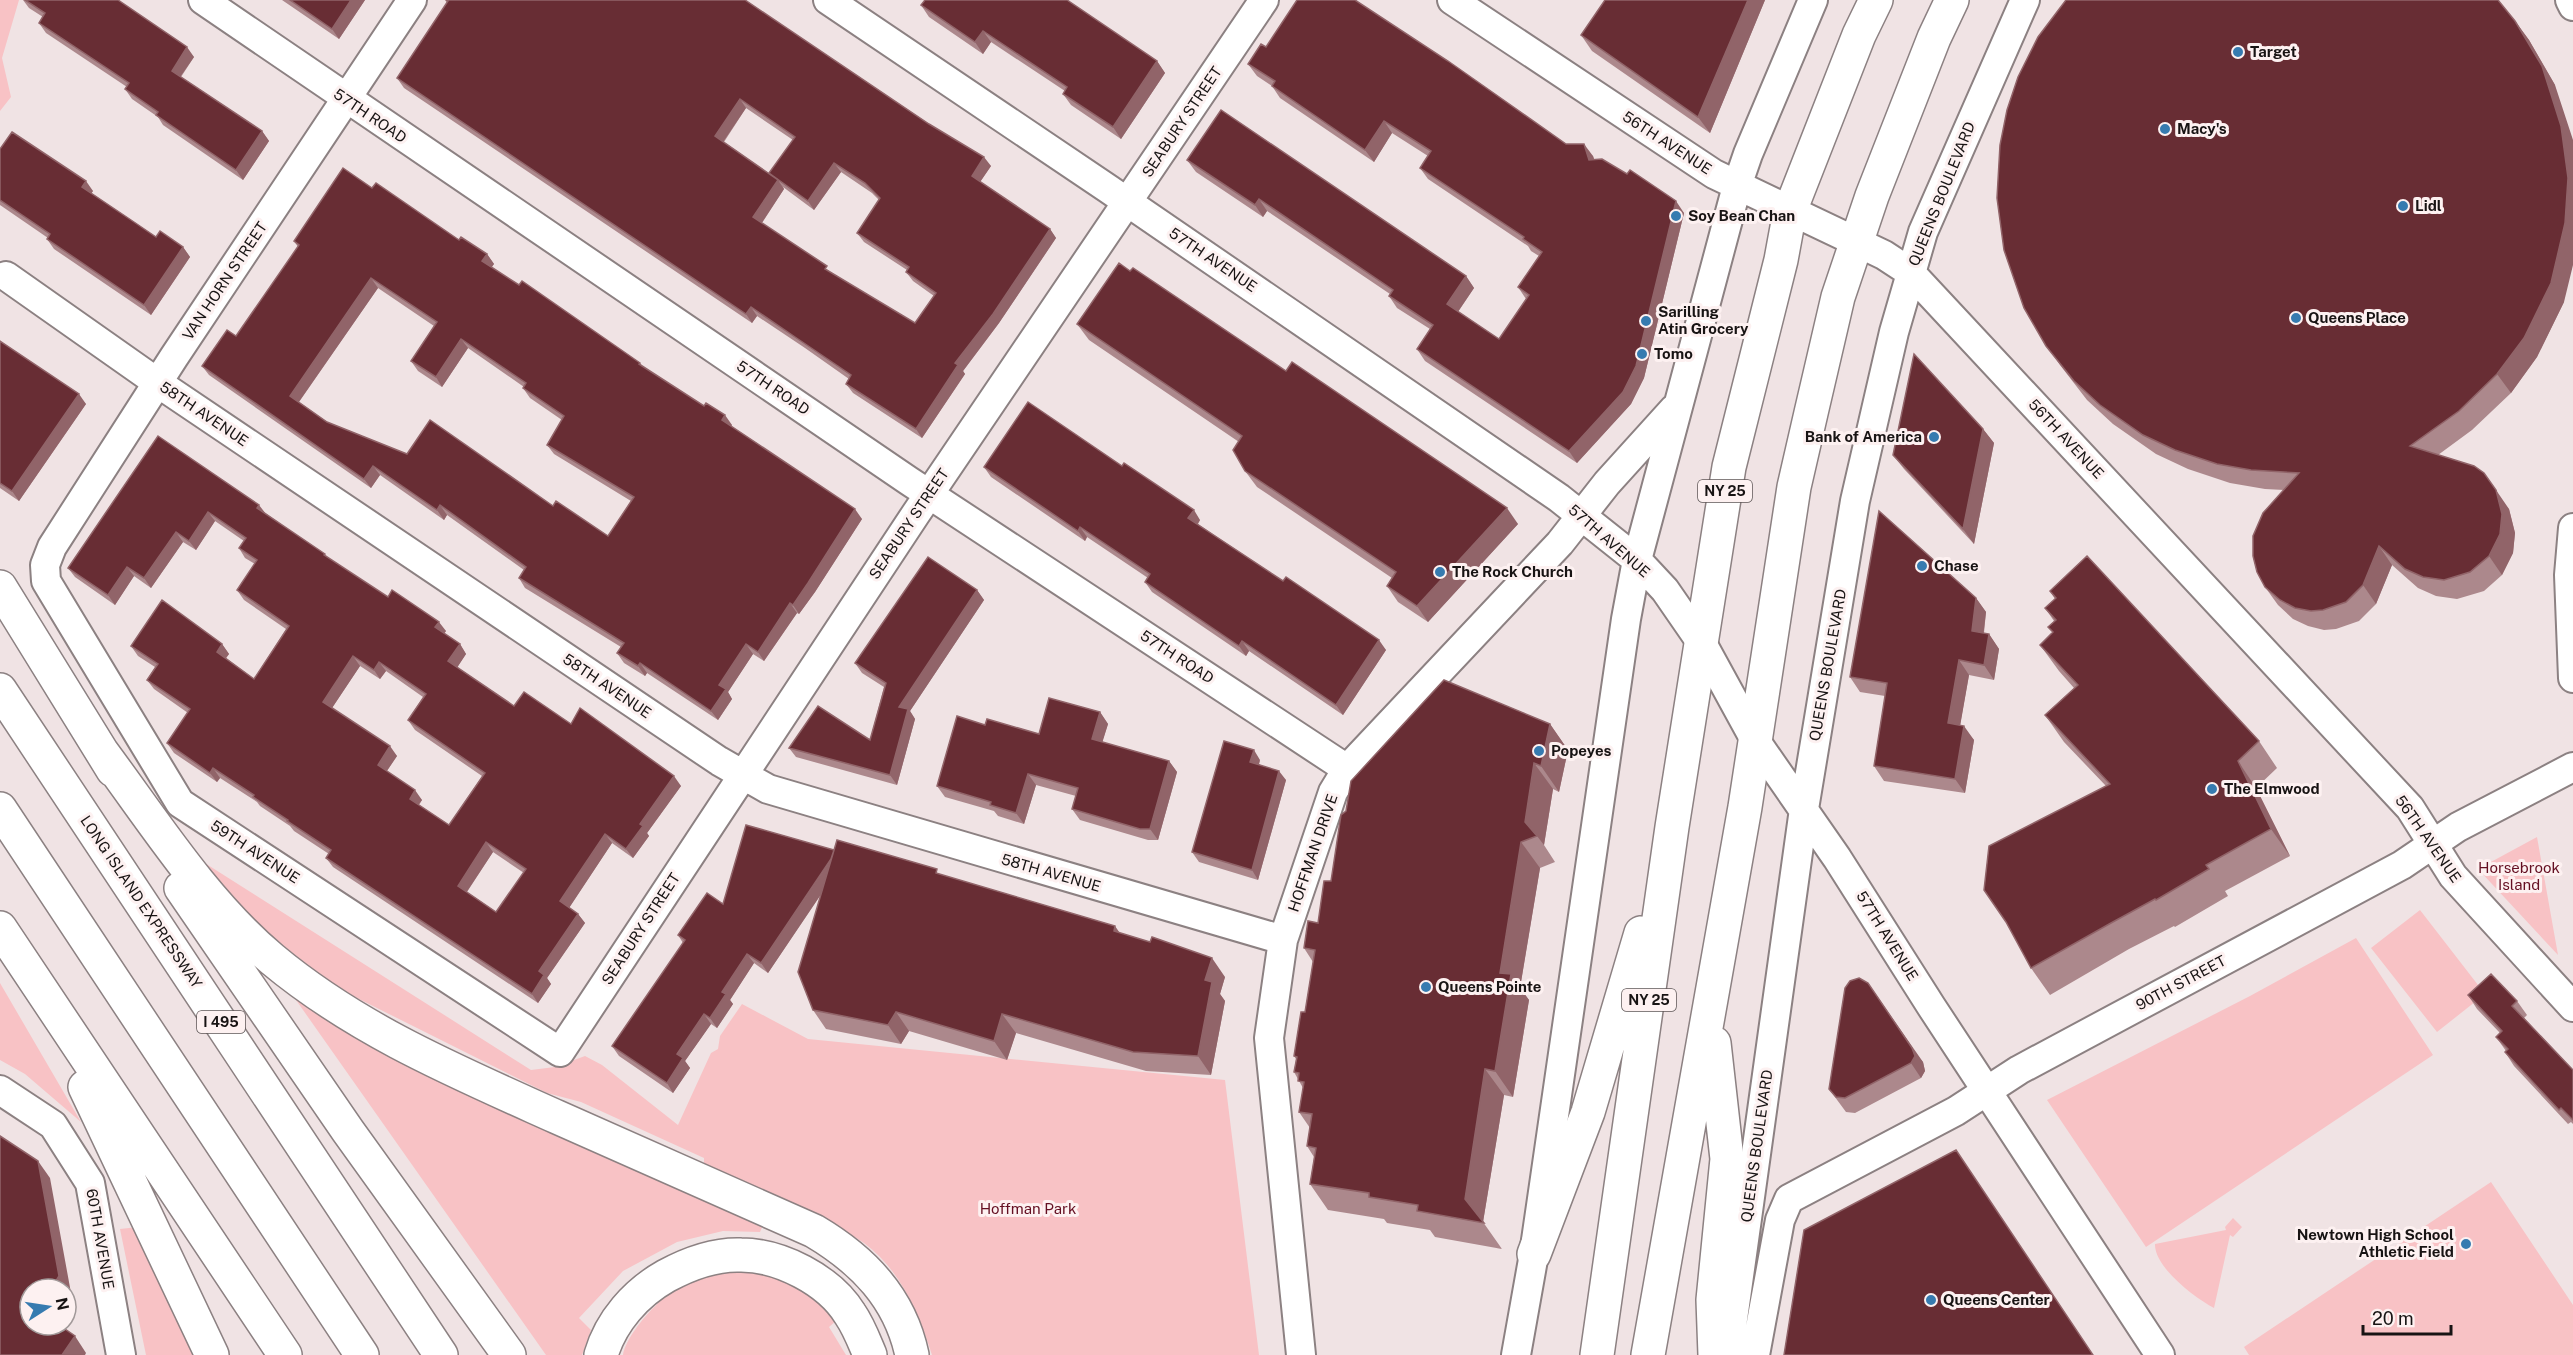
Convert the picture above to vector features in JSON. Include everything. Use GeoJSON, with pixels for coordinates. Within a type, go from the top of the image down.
{"type":"FeatureCollection","features":[{"type":"Feature","properties":{"kind":"main road"},"geometry":{"type":"LineString","coordinates":[[1859,34],[1862,0]]}},
{"type":"Feature","properties":{"kind":"main road","name":"NY 25"},"geometry":{"type":"LineString","coordinates":[[1597,1355],[1672,828],[1703,645],[1729,467],[1790,211],[1859,34],[1876,0]]}},
{"type":"Feature","properties":{"kind":"main road"},"geometry":{"type":"LineString","coordinates":[[1648,1355],[1710,1008],[1794,487],[1838,297],[1872,196],[1934,38],[1952,0]]}},
{"type":"Feature","properties":{"kind":"main road"},"geometry":{"type":"LineString","coordinates":[[1934,38],[1965,0]]}},
{"type":"Feature","properties":{"kind":"main road"},"geometry":{"type":"LineString","coordinates":[[0,587],[102,752],[165,865],[348,1131],[509,1355]]}},
{"type":"Feature","properties":{"kind":"main road","name":"LONG ISLAND EXPRESSWAY"},"geometry":{"type":"LineString","coordinates":[[0,690],[441,1355]]}},
{"type":"Feature","properties":{"kind":"main road"},"geometry":{"type":"LineString","coordinates":[[102,752],[180,857],[237,925],[270,958],[310,989],[349,1016],[443,1066],[814,1231],[839,1246],[875,1278],[889,1296],[900,1319],[912,1355]]}},
{"type":"Feature","properties":{"kind":"main road"},"geometry":{"type":"LineString","coordinates":[[0,809],[362,1355]]}},
{"type":"Feature","properties":{"kind":"main road"},"geometry":{"type":"LineString","coordinates":[[1534,1254],[1588,1112],[1672,828]]}},
{"type":"Feature","properties":{"kind":"main road"},"geometry":{"type":"LineString","coordinates":[[0,928],[285,1355]]}},
{"type":"Feature","properties":{"kind":"main road"},"geometry":{"type":"LineString","coordinates":[[26,967],[109,1134],[212,1355]]}},
{"type":"Feature","properties":{"kind":"main road"},"geometry":{"type":"LineString","coordinates":[[1710,1008],[1727,1159],[1713,1300],[1715,1355]]}},
{"type":"Feature","properties":{"kind":"main road"},"geometry":{"type":"LineString","coordinates":[[601,1355],[605,1342],[626,1308],[659,1280],[698,1262],[740,1255],[762,1257],[811,1277],[849,1312],[870,1355]]}},
{"type":"Feature","properties":{"kind":"street","name":"57TH ROAD"},"geometry":{"type":"LineString","coordinates":[[203,0],[930,494],[1347,769]]}},
{"type":"Feature","properties":{"kind":"street","name":"VAN HORN STREET"},"geometry":{"type":"LineString","coordinates":[[45,565],[52,547],[158,383],[412,0]]}},
{"type":"Feature","properties":{"kind":"street","name":"57TH AVENUE"},"geometry":{"type":"LineString","coordinates":[[828,0],[1129,203],[1581,515],[1637,561],[1665,590],[1703,645],[1755,740],[1804,809],[2160,1355]]}},
{"type":"Feature","properties":{"kind":"street","name":"SEABURY STREET"},"geometry":{"type":"LineString","coordinates":[[560,1052],[930,494],[1129,203],[1264,0]]}},
{"type":"Feature","properties":{"kind":"street","name":"56TH AVENUE"},"geometry":{"type":"LineString","coordinates":[[1452,0],[1714,174],[1884,255],[1910,272],[2410,808],[2453,876],[2573,1007]]}},
{"type":"Feature","properties":{"kind":"street"},"geometry":{"type":"LineString","coordinates":[[1516,1355],[1534,1254],[1624,630],[1637,561],[1737,186],[1748,154],[1813,0]]}},
{"type":"Feature","properties":{"kind":"street","name":"QUEENS BOULEVARD"},"geometry":{"type":"LineString","coordinates":[[1728,1355],[1804,809],[1855,501],[1910,272],[1923,232],[2025,0]]}},
{"type":"Feature","properties":{"kind":"street"},"geometry":{"type":"LineString","coordinates":[[2570,0],[2573,6]]}},
{"type":"Feature","properties":{"kind":"street","name":"58TH AVENUE"},"geometry":{"type":"LineString","coordinates":[[6,276],[158,383],[743,775],[768,789],[1283,940]]}},
{"type":"Feature","properties":{"kind":"street","name":"HOFFMAN DRIVE"},"geometry":{"type":"LineString","coordinates":[[1301,1355],[1269,1043],[1283,940],[1333,792],[1347,769],[1560,543],[1581,515],[1678,405]]}},
{"type":"Feature","properties":{"kind":"street"},"geometry":{"type":"LineString","coordinates":[[2573,528],[2569,575],[2573,678]]}},
{"type":"Feature","properties":{"kind":"street","name":"59TH AVENUE"},"geometry":{"type":"LineString","coordinates":[[45,565],[46,580],[53,594],[180,803],[560,1052]]}},
{"type":"Feature","properties":{"kind":"street","name":"90TH STREET"},"geometry":{"type":"LineString","coordinates":[[1755,1355],[1780,1220],[1789,1199],[1956,1111],[2029,1064],[2402,865],[2458,827],[2573,767]]}},
{"type":"Feature","properties":{"kind":"street","name":"60TH AVENUE"},"geometry":{"type":"LineString","coordinates":[[0,1090],[53,1125],[90,1183],[121,1355]]}},
{"type":"Feature","properties":{"kind":"green space"},"geometry":{"type":"Polygon","coordinates":[[[0,0],[19,0],[2,58],[11,97],[0,111],[0,0]]]}},
{"type":"Feature","properties":{"kind":"green space","name":"Horsebrook Island"},"geometry":{"type":"Polygon","coordinates":[[[2537,837],[2558,955],[2478,869],[2537,837]]]}},
{"type":"Feature","properties":{"kind":"green space","name":"Hoffman Park"},"geometry":{"type":"Polygon","coordinates":[[[200,860],[531,1070],[555,1067],[585,1056],[602,1065],[678,1125],[711,1053],[718,1049],[720,1036],[742,1004],[808,1039],[1225,1080],[1259,1355],[932,1355],[907,1293],[888,1266],[864,1243],[784,1201],[704,1164],[704,1158],[581,1102],[547,1093],[335,987],[264,930],[200,860]]]}},
{"type":"Feature","properties":{"kind":"green space"},"geometry":{"type":"Polygon","coordinates":[[[2420,910],[2485,994],[2437,1032],[2371,948],[2420,910]]]}},
{"type":"Feature","properties":{"kind":"green space"},"geometry":{"type":"Polygon","coordinates":[[[2356,938],[2433,1055],[2146,1247],[2047,1100],[2250,996],[2356,938]]]}},
{"type":"Feature","properties":{"kind":"green space"},"geometry":{"type":"Polygon","coordinates":[[[0,983],[81,1122],[25,1074],[0,1060],[0,983]]]}},
{"type":"Feature","properties":{"kind":"green space"},"geometry":{"type":"Polygon","coordinates":[[[302,995],[337,1026],[482,1101],[763,1225],[760,1232],[723,1231],[677,1242],[623,1271],[579,1318],[591,1330],[582,1355],[546,1355],[296,1000],[302,995]]]}},
{"type":"Feature","properties":{"kind":"green space","name":"Newtown High School Athletic Field"},"geometry":{"type":"Polygon","coordinates":[[[2491,1182],[2573,1305],[2573,1355],[2249,1355],[2244,1347],[2491,1182]]]}},
{"type":"Feature","properties":{"kind":"green space"},"geometry":{"type":"Polygon","coordinates":[[[2233,1218],[2242,1227],[2233,1237],[2230,1235],[2214,1308],[2197,1297],[2168,1272],[2156,1253],[2155,1244],[2226,1230],[2225,1227],[2233,1218]]]}},
{"type":"Feature","properties":{"kind":"green space"},"geometry":{"type":"Polygon","coordinates":[[[138,1227],[195,1355],[146,1355],[120,1229],[138,1227]]]}},
{"type":"Feature","properties":{"kind":"green space"},"geometry":{"type":"Polygon","coordinates":[[[746,1265],[803,1283],[837,1320],[829,1327],[846,1355],[623,1355],[633,1332],[678,1286],[700,1273],[746,1265]]]}},
{"type":"Feature","properties":{"kind":"building"},"geometry":{"type":"Polygon","coordinates":[[[25,0],[118,0],[187,47],[172,71],[262,131],[236,170],[156,115],[158,112],[125,89],[129,83],[39,23],[45,13],[25,0]]]}},
{"type":"Feature","properties":{"kind":"building"},"geometry":{"type":"Polygon","coordinates":[[[290,0],[351,0],[332,29],[290,0]]]}},
{"type":"Feature","properties":{"kind":"building"},"geometry":{"type":"Polygon","coordinates":[[[446,0],[745,0],[929,124],[984,157],[972,176],[1050,229],[993,314],[955,363],[958,365],[916,429],[846,384],[851,375],[751,307],[746,314],[397,78],[448,1],[446,0]],[[740,99],[715,136],[778,180],[753,217],[827,266],[825,269],[915,323],[936,293],[906,272],[909,267],[857,233],[880,198],[865,183],[834,163],[808,201],[769,173],[795,137],[740,99]]]}},
{"type":"Feature","properties":{"kind":"building"},"geometry":{"type":"Polygon","coordinates":[[[925,0],[1067,0],[1157,61],[1113,127],[1063,94],[1067,87],[983,31],[975,42],[921,5],[925,0]]]}},
{"type":"Feature","properties":{"kind":"building"},"geometry":{"type":"Polygon","coordinates":[[[1297,0],[1355,0],[1448,61],[1566,144],[1584,144],[1589,160],[1602,159],[1627,174],[1630,170],[1676,201],[1636,366],[1623,392],[1569,451],[1417,349],[1433,325],[1389,296],[1393,290],[1259,199],[1255,205],[1187,160],[1221,110],[1466,276],[1447,304],[1499,339],[1529,295],[1518,287],[1542,252],[1523,239],[1524,237],[1420,168],[1431,151],[1384,121],[1365,150],[1272,86],[1275,81],[1248,64],[1261,44],[1266,47],[1297,0]]]}},
{"type":"Feature","properties":{"kind":"building"},"geometry":{"type":"Polygon","coordinates":[[[1605,0],[1748,0],[1698,117],[1581,35],[1605,0]]]}},
{"type":"Feature","properties":{"kind":"building","name":"Queens Place"},"geometry":{"type":"Polygon","coordinates":[[[2066,0],[2498,0],[2515,21],[2542,66],[2561,126],[2568,178],[2565,223],[2551,283],[2524,338],[2497,374],[2459,411],[2410,446],[2474,466],[2484,473],[2496,490],[2502,514],[2500,534],[2489,556],[2470,572],[2444,580],[2423,577],[2405,569],[2379,546],[2363,585],[2346,602],[2323,610],[2311,611],[2295,608],[2280,600],[2265,587],[2257,572],[2253,556],[2253,536],[2263,513],[2299,473],[2251,470],[2217,464],[2175,450],[2143,435],[2100,405],[2074,381],[2046,346],[2024,308],[2004,250],[1997,198],[2000,145],[2007,110],[2018,77],[2038,37],[2066,0]]]}},
{"type":"Feature","properties":{"kind":"building"},"geometry":{"type":"Polygon","coordinates":[[[12,132],[86,181],[82,187],[156,237],[160,231],[183,247],[144,305],[47,239],[50,234],[0,200],[0,149],[12,132]]]}},
{"type":"Feature","properties":{"kind":"building"},"geometry":{"type":"Polygon","coordinates":[[[343,168],[372,188],[376,183],[459,240],[461,237],[487,254],[482,261],[519,285],[522,281],[639,364],[704,406],[706,403],[725,415],[722,420],[855,509],[808,583],[793,605],[790,603],[758,652],[746,644],[719,685],[726,689],[711,711],[640,663],[638,666],[617,653],[624,643],[519,578],[526,567],[440,505],[437,510],[373,466],[364,479],[202,366],[227,330],[236,336],[299,245],[294,241],[343,168]],[[371,278],[290,396],[327,422],[407,454],[430,420],[553,506],[556,501],[608,536],[634,497],[547,445],[564,416],[523,388],[526,383],[461,339],[436,377],[411,361],[437,322],[371,278]]]}},
{"type":"Feature","properties":{"kind":"building"},"geometry":{"type":"Polygon","coordinates":[[[1119,263],[1130,271],[1133,268],[1286,371],[1292,362],[1507,508],[1417,606],[1387,586],[1396,572],[1245,471],[1233,450],[1242,436],[1077,324],[1119,263]]]}},
{"type":"Feature","properties":{"kind":"building"},"geometry":{"type":"Polygon","coordinates":[[[0,341],[79,394],[12,491],[0,483],[0,341]]]}},
{"type":"Feature","properties":{"kind":"building"},"geometry":{"type":"Polygon","coordinates":[[[1914,354],[1983,429],[1963,529],[1893,455],[1914,354]]]}},
{"type":"Feature","properties":{"kind":"building"},"geometry":{"type":"Polygon","coordinates":[[[1028,402],[1122,466],[1124,463],[1194,510],[1188,518],[1283,581],[1286,577],[1379,640],[1336,705],[1242,641],[1239,646],[1145,582],[1150,574],[1080,527],[1078,531],[984,467],[1028,402]]]}},
{"type":"Feature","properties":{"kind":"building"},"geometry":{"type":"Polygon","coordinates":[[[158,436],[259,505],[257,508],[324,555],[388,597],[392,590],[439,622],[435,627],[460,644],[448,661],[514,706],[524,692],[571,724],[580,708],[674,776],[640,824],[643,826],[626,849],[605,834],[560,901],[578,914],[539,971],[544,975],[532,994],[326,858],[331,850],[253,797],[254,795],[213,768],[210,773],[167,743],[190,709],[147,680],[158,664],[131,646],[162,600],[222,644],[217,652],[254,679],[289,626],[237,590],[257,560],[239,548],[246,538],[208,512],[189,541],[176,532],[144,578],[127,567],[108,595],[68,568],[158,436]],[[353,656],[323,702],[390,746],[378,765],[415,790],[410,799],[449,825],[485,773],[408,720],[426,694],[379,662],[374,670],[353,656]],[[486,842],[458,886],[496,912],[526,869],[486,842]]]}},
{"type":"Feature","properties":{"kind":"building"},"geometry":{"type":"Polygon","coordinates":[[[1879,511],[1976,598],[1972,631],[1989,634],[1984,665],[1959,660],[1948,723],[1964,726],[1955,779],[1874,766],[1887,683],[1850,677],[1879,511]]]}},
{"type":"Feature","properties":{"kind":"building","name":"The Elmwood"},"geometry":{"type":"Polygon","coordinates":[[[2087,556],[2259,741],[2238,761],[2271,829],[2206,865],[2209,869],[2156,900],[2031,968],[2006,922],[1984,890],[1989,846],[2110,784],[2045,715],[2078,685],[2040,645],[2053,632],[2048,627],[2056,620],[2045,608],[2056,598],[2050,591],[2087,556]]]}},
{"type":"Feature","properties":{"kind":"building"},"geometry":{"type":"Polygon","coordinates":[[[928,557],[977,590],[899,707],[908,709],[890,775],[789,748],[818,706],[870,740],[886,683],[855,663],[928,557]]]}},
{"type":"Feature","properties":{"kind":"building","name":"Queens Pointe"},"geometry":{"type":"Polygon","coordinates":[[[1444,680],[1550,724],[1541,766],[1534,763],[1525,822],[1537,836],[1521,842],[1500,973],[1511,974],[1495,1071],[1485,1069],[1465,1199],[1484,1223],[1417,1211],[1418,1205],[1369,1197],[1369,1193],[1310,1184],[1316,1148],[1307,1146],[1312,1114],[1299,1112],[1304,1082],[1298,1081],[1299,1073],[1294,1072],[1297,1057],[1294,1056],[1301,1012],[1305,1012],[1315,950],[1304,948],[1308,921],[1318,923],[1324,881],[1331,881],[1341,815],[1346,811],[1351,781],[1444,680]]]}},
{"type":"Feature","properties":{"kind":"building"},"geometry":{"type":"Polygon","coordinates":[[[1049,698],[1100,712],[1092,739],[1169,761],[1150,829],[1140,829],[1072,809],[1078,788],[1028,774],[1016,813],[990,805],[991,802],[937,786],[957,716],[985,725],[987,719],[1039,734],[1049,698]]]}},
{"type":"Feature","properties":{"kind":"building"},"geometry":{"type":"Polygon","coordinates":[[[1224,741],[1254,750],[1250,762],[1279,771],[1252,870],[1192,852],[1224,741]]]}},
{"type":"Feature","properties":{"kind":"building"},"geometry":{"type":"Polygon","coordinates":[[[746,825],[834,850],[831,859],[761,963],[747,954],[722,992],[726,994],[710,1018],[704,1014],[677,1054],[683,1058],[667,1083],[612,1046],[685,940],[678,935],[707,893],[723,904],[746,825]]]}},
{"type":"Feature","properties":{"kind":"building"},"geometry":{"type":"Polygon","coordinates":[[[837,840],[937,869],[936,873],[1115,926],[1114,931],[1150,942],[1152,937],[1212,958],[1205,980],[1212,982],[1198,1056],[1133,1052],[1002,1014],[994,1041],[896,1012],[888,1025],[813,1010],[798,972],[837,840]]]}},
{"type":"Feature","properties":{"kind":"building"},"geometry":{"type":"Polygon","coordinates":[[[2491,974],[2517,1001],[2512,1006],[2573,1070],[2573,1120],[2561,1108],[2559,1110],[2505,1052],[2508,1049],[2496,1037],[2502,1031],[2468,995],[2491,974]]]}},
{"type":"Feature","properties":{"kind":"building"},"geometry":{"type":"Polygon","coordinates":[[[1859,978],[1868,983],[1912,1048],[1915,1056],[1911,1063],[1845,1098],[1836,1097],[1829,1089],[1845,988],[1850,981],[1859,978]]]}},
{"type":"Feature","properties":{"kind":"building"},"geometry":{"type":"Polygon","coordinates":[[[0,1136],[38,1161],[59,1276],[18,1277],[18,1337],[74,1337],[62,1355],[0,1355],[0,1136]]]}},
{"type":"Feature","properties":{"kind":"building","name":"Queens Center"},"geometry":{"type":"Polygon","coordinates":[[[1956,1150],[2093,1355],[1784,1355],[1804,1230],[1956,1150]]]}},
{"type":"Feature","properties":{"kind":"place","name":"Target"},"geometry":{"type":"Point","coordinates":[2238,52]}},
{"type":"Feature","properties":{"kind":"place","name":"Macy's"},"geometry":{"type":"Point","coordinates":[2165,129]}},
{"type":"Feature","properties":{"kind":"place","name":"Lidl"},"geometry":{"type":"Point","coordinates":[2403,206]}},
{"type":"Feature","properties":{"kind":"place","name":"Soy Bean Chan"},"geometry":{"type":"Point","coordinates":[1676,216]}},
{"type":"Feature","properties":{"kind":"place","name":"Queens Place"},"geometry":{"type":"Point","coordinates":[2296,318]}},
{"type":"Feature","properties":{"kind":"place","name":"Sarilling Atin Grocery"},"geometry":{"type":"Point","coordinates":[1646,321]}},
{"type":"Feature","properties":{"kind":"place","name":"Tomo"},"geometry":{"type":"Point","coordinates":[1642,354]}},
{"type":"Feature","properties":{"kind":"place","name":"Bank of America"},"geometry":{"type":"Point","coordinates":[1934,437]}},
{"type":"Feature","properties":{"kind":"place","name":"Chase"},"geometry":{"type":"Point","coordinates":[1922,566]}},
{"type":"Feature","properties":{"kind":"place","name":"The Rock Church"},"geometry":{"type":"Point","coordinates":[1440,572]}},
{"type":"Feature","properties":{"kind":"place","name":"Popeyes"},"geometry":{"type":"Point","coordinates":[1539,751]}},
{"type":"Feature","properties":{"kind":"place","name":"The Elmwood"},"geometry":{"type":"Point","coordinates":[2212,789]}},
{"type":"Feature","properties":{"kind":"place","name":"Queens Pointe"},"geometry":{"type":"Point","coordinates":[1426,987]}},
{"type":"Feature","properties":{"kind":"place","name":"Newtown High School Athletic Field"},"geometry":{"type":"Point","coordinates":[2466,1244]}},
{"type":"Feature","properties":{"kind":"place","name":"Queens Center"},"geometry":{"type":"Point","coordinates":[1931,1300]}}]}
